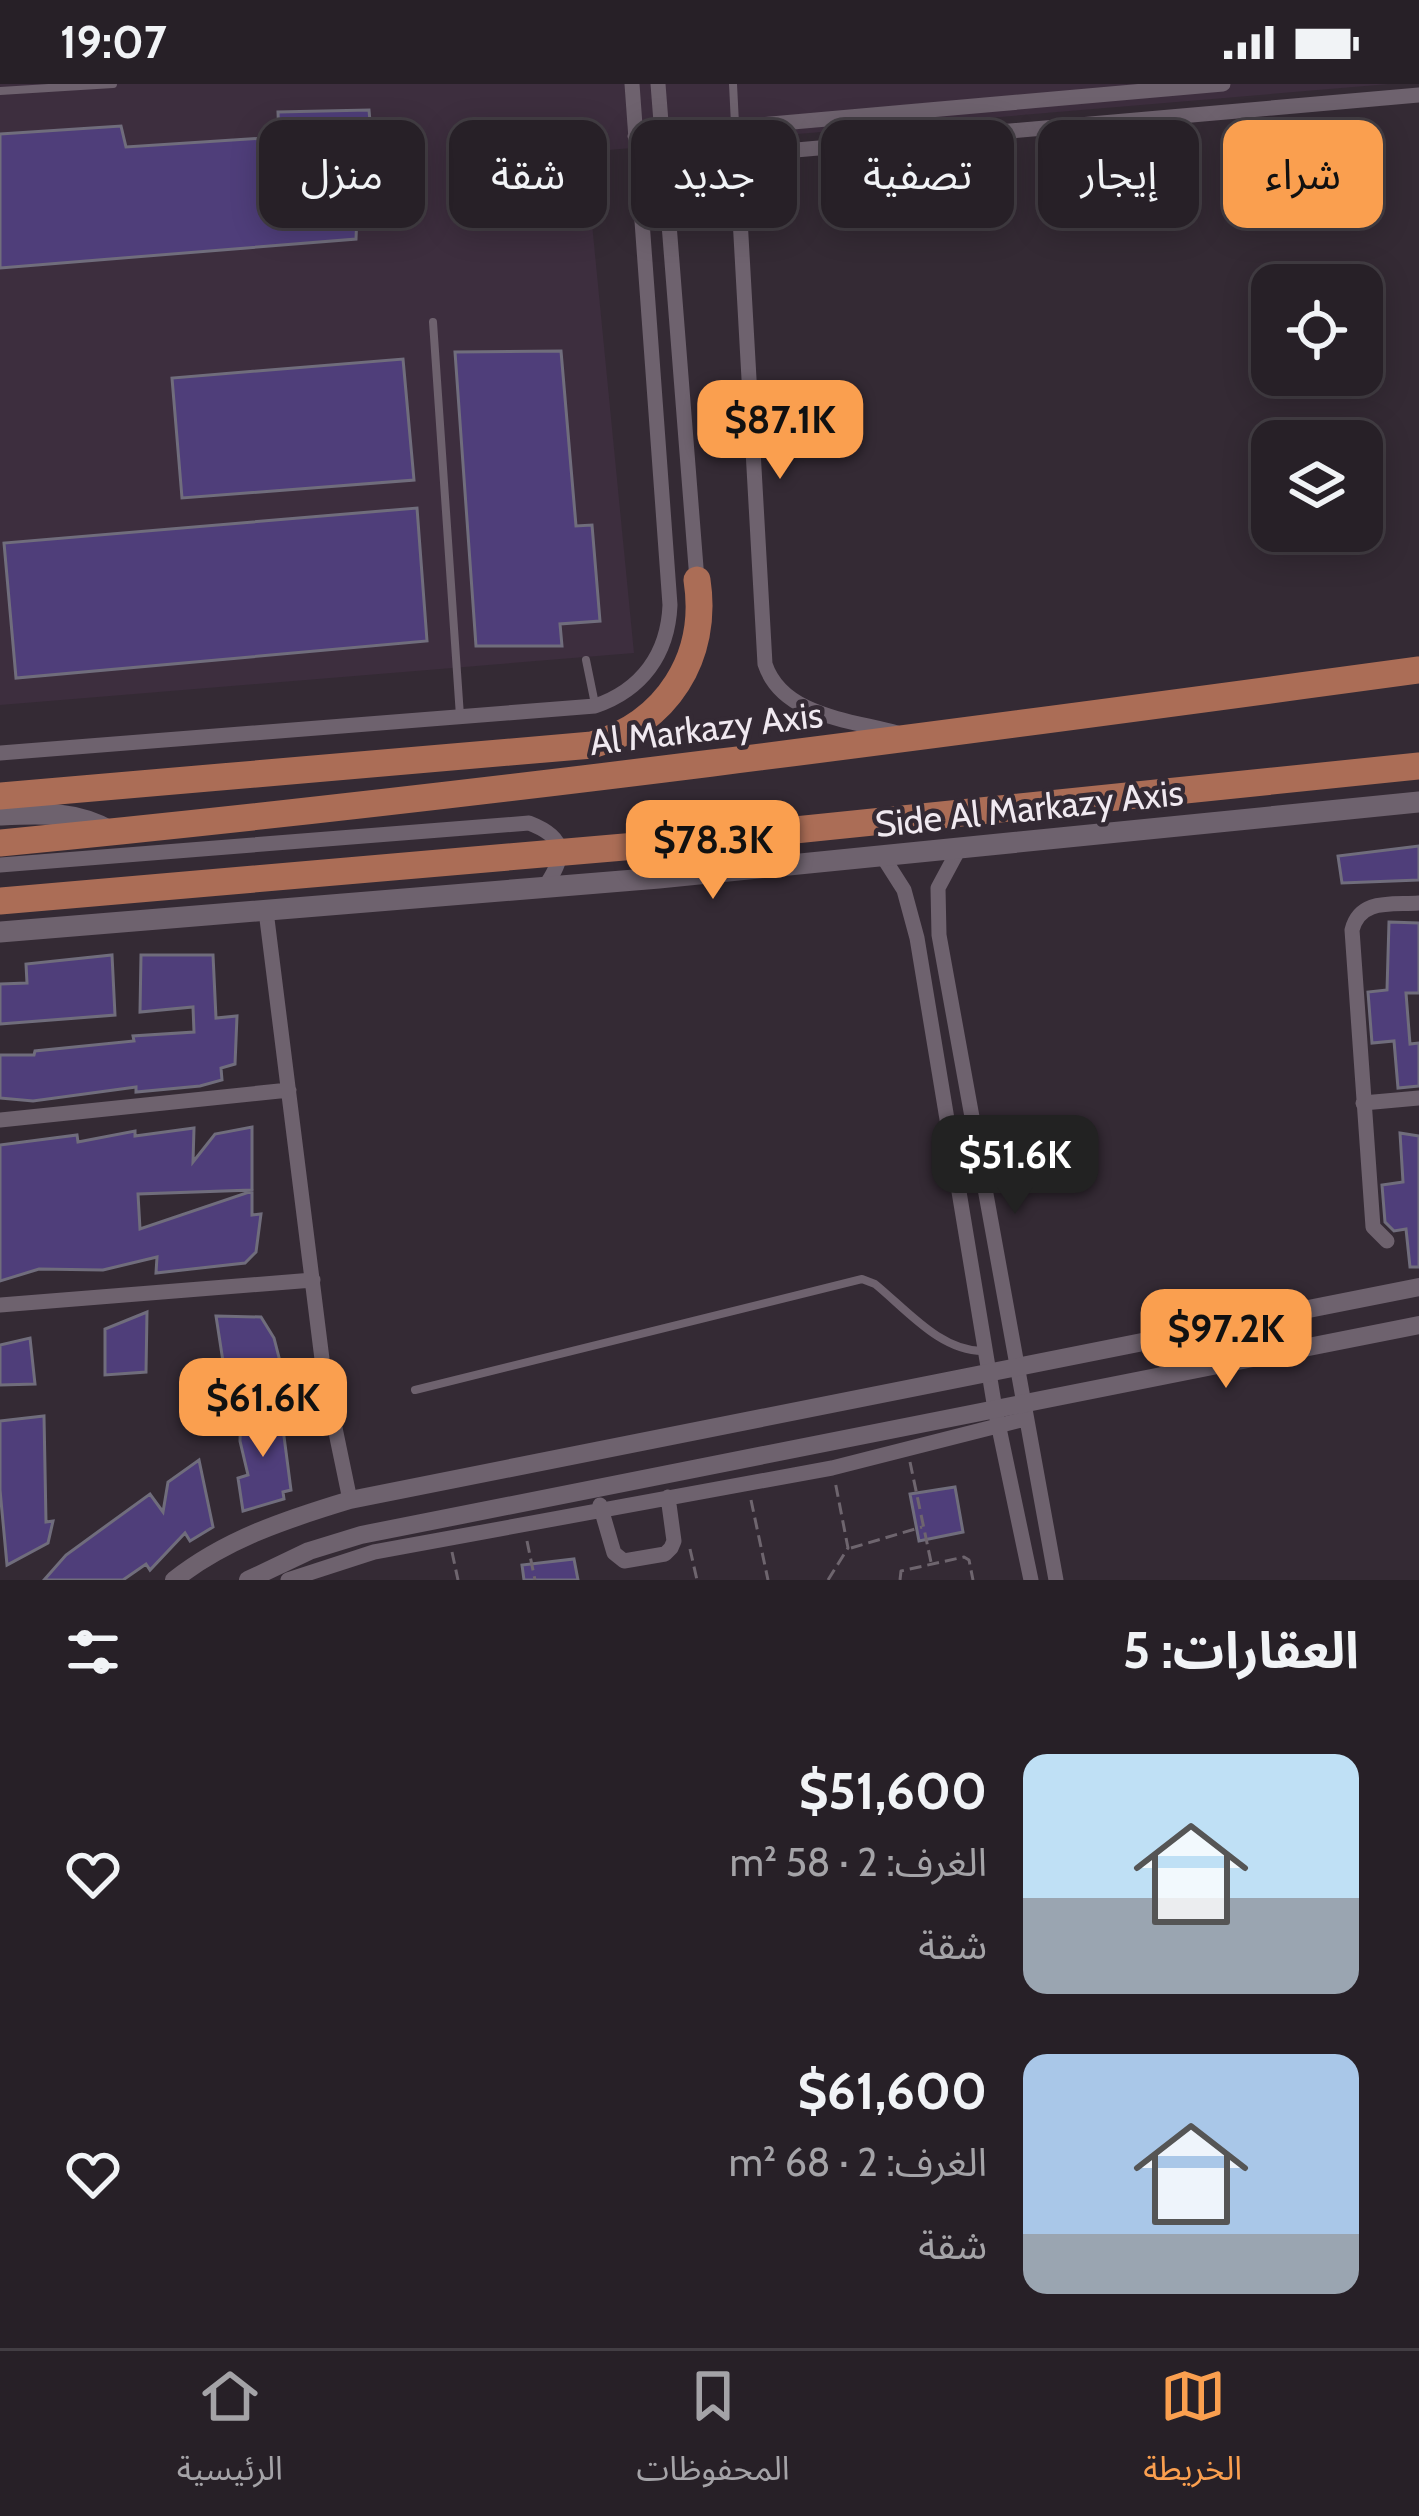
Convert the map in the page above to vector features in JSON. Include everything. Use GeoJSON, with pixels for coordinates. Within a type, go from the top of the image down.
{"type":"FeatureCollection","features":[{"type":"Feature","properties":{"kind":"highway"},"geometry":{"type":"LineString","coordinates":[[0,796],[610,740],[655,711],[678,684],[698,633],[697,580]]}},
{"type":"Feature","properties":{"kind":"highway","name":"Al Markazy Axis"},"geometry":{"type":"LineString","coordinates":[[0,843],[290,815],[917,739],[1419,670]]}},
{"type":"Feature","properties":{"kind":"highway"},"geometry":{"type":"LineString","coordinates":[[0,902],[659,844],[1419,766]]}},
{"type":"Feature","properties":{"kind":"main road","name":"Side Al Markazy Axis"},"geometry":{"type":"LineString","coordinates":[[0,932],[883,857],[1419,802]]}},
{"type":"Feature","properties":{"kind":"main road"},"geometry":{"type":"LineString","coordinates":[[0,814],[62,814],[113,832]]}},
{"type":"Feature","properties":{"kind":"street"},"geometry":{"type":"LineString","coordinates":[[632,84],[634,120]]}},
{"type":"Feature","properties":{"kind":"street"},"geometry":{"type":"LineString","coordinates":[[658,84],[661,120]]}},
{"type":"Feature","properties":{"kind":"street"},"geometry":{"type":"LineString","coordinates":[[797,122],[1060,91],[1223,84]]}},
{"type":"Feature","properties":{"kind":"street"},"geometry":{"type":"LineString","coordinates":[[797,151],[1419,95]]}},
{"type":"Feature","properties":{"kind":"street"},"geometry":{"type":"LineString","coordinates":[[595,706],[632,688],[650,669],[664,645],[670,618],[642,228]]}},
{"type":"Feature","properties":{"kind":"street"},"geometry":{"type":"LineString","coordinates":[[670,228],[697,580]]}},
{"type":"Feature","properties":{"kind":"street"},"geometry":{"type":"LineString","coordinates":[[741,228],[766,664],[774,684],[799,705],[917,739]]}},
{"type":"Feature","properties":{"kind":"street","name":"Al Markazy Axis"},"geometry":{"type":"LineString","coordinates":[[0,753],[595,706]]}},
{"type":"Feature","properties":{"kind":"street"},"geometry":{"type":"LineString","coordinates":[[0,865],[529,823],[550,831],[560,845],[560,865],[544,888]]}},
{"type":"Feature","properties":{"kind":"street"},"geometry":{"type":"LineString","coordinates":[[960,847],[938,888],[939,935],[1055,1580]]}},
{"type":"Feature","properties":{"kind":"street"},"geometry":{"type":"LineString","coordinates":[[883,857],[904,890],[916,938],[997,1418],[1031,1580]]}},
{"type":"Feature","properties":{"kind":"street"},"geometry":{"type":"LineString","coordinates":[[1388,1241],[1373,1227],[1353,923],[1368,907],[1419,903]]}},
{"type":"Feature","properties":{"kind":"street"},"geometry":{"type":"LineString","coordinates":[[266,911],[324,1375],[350,1500]]}},
{"type":"Feature","properties":{"kind":"street"},"geometry":{"type":"LineString","coordinates":[[916,938],[939,935]]}},
{"type":"Feature","properties":{"kind":"street"},"geometry":{"type":"LineString","coordinates":[[0,1120],[289,1090]]}},
{"type":"Feature","properties":{"kind":"street"},"geometry":{"type":"LineString","coordinates":[[1363,1102],[1419,1098]]}},
{"type":"Feature","properties":{"kind":"street"},"geometry":{"type":"LineString","coordinates":[[0,1305],[313,1280]]}},
{"type":"Feature","properties":{"kind":"street"},"geometry":{"type":"LineString","coordinates":[[174,1580],[219,1550],[273,1524],[350,1500],[1419,1287]]}},
{"type":"Feature","properties":{"kind":"street"},"geometry":{"type":"LineString","coordinates":[[248,1580],[309,1551],[361,1535],[599,1500],[1419,1325]]}},
{"type":"Feature","properties":{"kind":"street"},"geometry":{"type":"LineString","coordinates":[[288,1580],[374,1552],[523,1524],[599,1500],[668,1496],[832,1468],[997,1418]]}},
{"type":"Feature","properties":{"kind":"street"},"geometry":{"type":"LineString","coordinates":[[599,1500],[614,1553],[624,1561],[671,1548],[668,1496]]}},
{"type":"Feature","properties":{"kind":"lane"},"geometry":{"type":"LineString","coordinates":[[0,92],[113,84]]}},
{"type":"Feature","properties":{"kind":"lane"},"geometry":{"type":"LineString","coordinates":[[733,84],[735,120]]}},
{"type":"Feature","properties":{"kind":"lane"},"geometry":{"type":"LineString","coordinates":[[433,322],[460,716]]}},
{"type":"Feature","properties":{"kind":"lane"},"geometry":{"type":"LineString","coordinates":[[586,660],[595,706]]}},
{"type":"Feature","properties":{"kind":"lane"},"geometry":{"type":"LineString","coordinates":[[415,1390],[862,1279],[875,1284],[947,1344],[965,1351],[985,1351]]}},
{"type":"Feature","properties":{"kind":"path"},"geometry":{"type":"LineString","coordinates":[[908,1448],[931,1562]]}},
{"type":"Feature","properties":{"kind":"path"},"geometry":{"type":"LineString","coordinates":[[832,1468],[848,1548]]}},
{"type":"Feature","properties":{"kind":"path"},"geometry":{"type":"LineString","coordinates":[[746,1481],[768,1580]]}},
{"type":"Feature","properties":{"kind":"path"},"geometry":{"type":"LineString","coordinates":[[523,1524],[535,1580]]}},
{"type":"Feature","properties":{"kind":"path"},"geometry":{"type":"LineString","coordinates":[[828,1580],[848,1548],[924,1527]]}},
{"type":"Feature","properties":{"kind":"path"},"geometry":{"type":"LineString","coordinates":[[449,1538],[458,1580]]}},
{"type":"Feature","properties":{"kind":"path"},"geometry":{"type":"LineString","coordinates":[[900,1580],[901,1571],[964,1557],[973,1580]]}},
{"type":"Feature","properties":{"kind":"shaded area"},"geometry":{"type":"Polygon","coordinates":[[[0,84],[1389,84],[963,120],[821,120],[821,132],[797,134],[797,120],[631,120],[631,148],[607,150],[607,120],[449,120],[449,228],[592,228],[634,653],[0,705],[0,84]]]}},
{"type":"Feature","properties":{"kind":"building"},"geometry":{"type":"Polygon","coordinates":[[[369,110],[370,120],[278,120],[278,112],[369,110]]]}},
{"type":"Feature","properties":{"kind":"building"},"geometry":{"type":"Polygon","coordinates":[[[121,126],[126,147],[259,138],[259,228],[356,228],[356,239],[0,268],[0,134],[121,126]]]}},
{"type":"Feature","properties":{"kind":"building"},"geometry":{"type":"Polygon","coordinates":[[[561,351],[576,526],[592,525],[600,621],[560,624],[562,646],[476,646],[455,352],[561,351]]]}},
{"type":"Feature","properties":{"kind":"building"},"geometry":{"type":"Polygon","coordinates":[[[403,359],[414,480],[182,498],[172,378],[403,359]]]}},
{"type":"Feature","properties":{"kind":"building"},"geometry":{"type":"Polygon","coordinates":[[[417,508],[427,641],[16,678],[4,543],[417,508]]]}},
{"type":"Feature","properties":{"kind":"building"},"geometry":{"type":"Polygon","coordinates":[[[1419,846],[1419,880],[1342,883],[1338,856],[1419,846]]]}},
{"type":"Feature","properties":{"kind":"building"},"geometry":{"type":"Polygon","coordinates":[[[1389,922],[1419,923],[1419,993],[1406,993],[1410,1044],[1419,1043],[1419,1086],[1398,1088],[1394,1041],[1372,1043],[1368,992],[1387,990],[1389,922]]]}},
{"type":"Feature","properties":{"kind":"building"},"geometry":{"type":"Polygon","coordinates":[[[112,955],[115,1015],[0,1024],[0,984],[27,983],[26,964],[112,955]]]}},
{"type":"Feature","properties":{"kind":"building"},"geometry":{"type":"Polygon","coordinates":[[[141,955],[213,955],[216,1018],[237,1016],[235,1064],[221,1068],[222,1080],[33,1101],[0,1098],[0,1055],[34,1055],[35,1051],[134,1041],[133,1036],[194,1032],[193,1007],[140,1012],[141,955]]]}},
{"type":"Feature","properties":{"kind":"building"},"geometry":{"type":"Polygon","coordinates":[[[252,1127],[252,1190],[138,1194],[140,1229],[252,1191],[252,1215],[261,1214],[256,1252],[245,1263],[156,1273],[157,1257],[103,1270],[39,1269],[0,1281],[0,1145],[77,1135],[78,1142],[135,1131],[135,1136],[194,1128],[193,1162],[215,1134],[252,1127]]]}},
{"type":"Feature","properties":{"kind":"building"},"geometry":{"type":"Polygon","coordinates":[[[1400,1133],[1419,1136],[1419,1267],[1410,1267],[1406,1229],[1394,1231],[1385,1222],[1382,1185],[1403,1182],[1400,1133]]]}},
{"type":"Feature","properties":{"kind":"building"},"geometry":{"type":"Polygon","coordinates":[[[147,1312],[146,1372],[105,1375],[105,1329],[147,1312]]]}},
{"type":"Feature","properties":{"kind":"building"},"geometry":{"type":"Polygon","coordinates":[[[216,1316],[261,1317],[274,1338],[285,1381],[228,1394],[216,1316]]]}},
{"type":"Feature","properties":{"kind":"building"},"geometry":{"type":"Polygon","coordinates":[[[30,1338],[35,1384],[0,1385],[0,1345],[30,1338]]]}},
{"type":"Feature","properties":{"kind":"building"},"geometry":{"type":"Polygon","coordinates":[[[241,1406],[282,1421],[291,1490],[283,1492],[284,1499],[243,1511],[238,1478],[248,1475],[240,1441],[241,1406]]]}},
{"type":"Feature","properties":{"kind":"building"},"geometry":{"type":"Polygon","coordinates":[[[44,1416],[46,1522],[53,1521],[48,1543],[7,1565],[0,1421],[44,1416]]]}},
{"type":"Feature","properties":{"kind":"building"},"geometry":{"type":"Polygon","coordinates":[[[199,1460],[213,1527],[190,1541],[185,1533],[150,1570],[146,1564],[123,1580],[44,1580],[66,1555],[150,1494],[163,1512],[168,1482],[199,1460]]]}},
{"type":"Feature","properties":{"kind":"building"},"geometry":{"type":"Polygon","coordinates":[[[955,1487],[963,1532],[919,1541],[910,1494],[955,1487]]]}},
{"type":"Feature","properties":{"kind":"building"},"geometry":{"type":"Polygon","coordinates":[[[574,1559],[578,1580],[524,1580],[522,1565],[574,1559]]]}}]}
